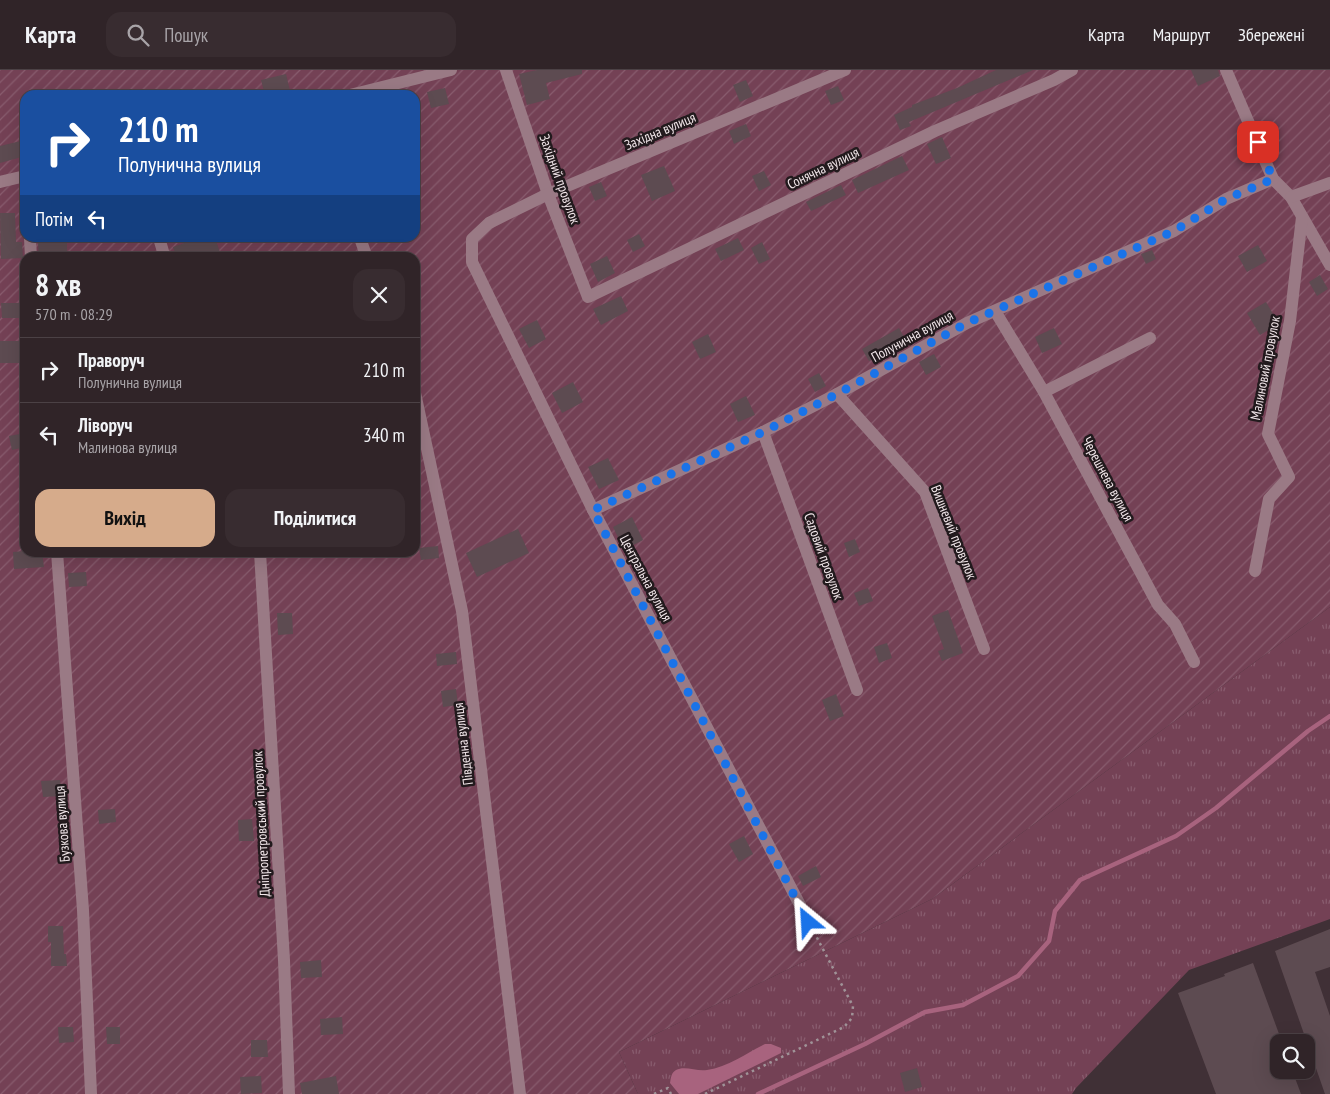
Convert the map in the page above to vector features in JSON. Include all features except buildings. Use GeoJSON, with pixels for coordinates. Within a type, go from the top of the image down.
{"type":"FeatureCollection","features":[{"type":"Feature","properties":{"kind":"lane"},"geometry":{"type":"LineString","coordinates":[[370,90],[451,70]]}},
{"type":"Feature","properties":{"kind":"lane","name":"Західний провулок"},"geometry":{"type":"LineString","coordinates":[[506,70],[548,194],[588,297]]}},
{"type":"Feature","properties":{"kind":"lane","name":"Західна вулиця"},"geometry":{"type":"LineString","coordinates":[[472,262],[472,239],[488,223],[548,194],[845,70]]}},
{"type":"Feature","properties":{"kind":"lane","name":"Сонячна вулиця"},"geometry":{"type":"LineString","coordinates":[[588,297],[935,131],[1054,80],[1072,70]]}},
{"type":"Feature","properties":{"kind":"lane"},"geometry":{"type":"LineString","coordinates":[[1226,70],[1273,179],[1291,197],[1330,265]]}},
{"type":"Feature","properties":{"kind":"lane"},"geometry":{"type":"LineString","coordinates":[[0,182],[20,177]]}},
{"type":"Feature","properties":{"kind":"lane","name":"Полунична вулиця"},"geometry":{"type":"LineString","coordinates":[[593,510],[763,432],[967,323],[1174,231],[1226,199],[1273,179]]}},
{"type":"Feature","properties":{"kind":"lane"},"geometry":{"type":"LineString","coordinates":[[1291,197],[1330,183]]}},
{"type":"Feature","properties":{"kind":"lane","name":"Малиновий провулок"},"geometry":{"type":"LineString","coordinates":[[1255,570],[1269,499],[1289,477],[1268,434],[1290,321],[1302,216]]}},
{"type":"Feature","properties":{"kind":"lane","name":"Центральна вулиця"},"geometry":{"type":"LineString","coordinates":[[472,262],[593,510],[800,905]]}},
{"type":"Feature","properties":{"kind":"lane","name":"Черешнева вулиця"},"geometry":{"type":"LineString","coordinates":[[996,311],[1044,392],[1158,605],[1175,624],[1194,662]]}},
{"type":"Feature","properties":{"kind":"lane"},"geometry":{"type":"LineString","coordinates":[[1044,392],[1150,338]]}},
{"type":"Feature","properties":{"kind":"lane","name":"Вишневий провулок"},"geometry":{"type":"LineString","coordinates":[[837,394],[925,492],[984,649]]}},
{"type":"Feature","properties":{"kind":"lane","name":"Південна вулиця"},"geometry":{"type":"LineString","coordinates":[[420,416],[462,611],[520,1094]]}},
{"type":"Feature","properties":{"kind":"lane","name":"Садовий провулок"},"geometry":{"type":"LineString","coordinates":[[763,432],[857,690]]}},
{"type":"Feature","properties":{"kind":"lane","name":"Бузкова вулиця"},"geometry":{"type":"LineString","coordinates":[[57,557],[83,910],[92,1094]]}},
{"type":"Feature","properties":{"kind":"lane","name":"Дніпропетровський провулок"},"geometry":{"type":"LineString","coordinates":[[260,557],[284,960],[289,1094]]}},
{"type":"Feature","properties":{"kind":"path"},"geometry":{"type":"LineString","coordinates":[[704,1094],[844,1027],[852,1018],[853,1006],[800,905]]}},
{"type":"Feature","properties":{"kind":"path"},"geometry":{"type":"LineString","coordinates":[[654,1094],[668,1088],[671,1094]]}},
{"type":"Feature","properties":{"kind":"green space"},"geometry":{"type":"Polygon","coordinates":[[[0,70],[1330,70],[1330,607],[932,899],[619,1052],[638,1094],[0,1094],[0,70]]]}},
{"type":"Feature","properties":{"kind":"green space"},"geometry":{"type":"Polygon","coordinates":[[[1330,607],[1330,919],[1189,970],[1072,1094],[638,1094],[619,1052],[932,899],[1330,607]]]}},
{"type":"Feature","properties":{"kind":"shaded area"},"geometry":{"type":"Polygon","coordinates":[[[765,1044],[781,1048],[781,1053],[698,1094],[679,1094],[670,1083],[672,1074],[676,1070],[683,1068],[703,1070],[715,1068],[730,1063],[765,1044]]]}},
{"type":"Feature","properties":{"kind":"waterway"},"geometry":{"type":"LineString","coordinates":[[758,1094],[865,1044],[925,1012],[963,1005],[1018,976],[1049,941],[1055,911],[1080,880],[1176,836],[1216,808],[1308,731],[1330,716]]}},
{"type":"Feature","properties":{"kind":"route"},"geometry":{"type":"LineString","coordinates":[[808,922],[593,510],[763,432],[967,323],[1174,231],[1226,199],[1273,179],[1258,142]]}}]}
